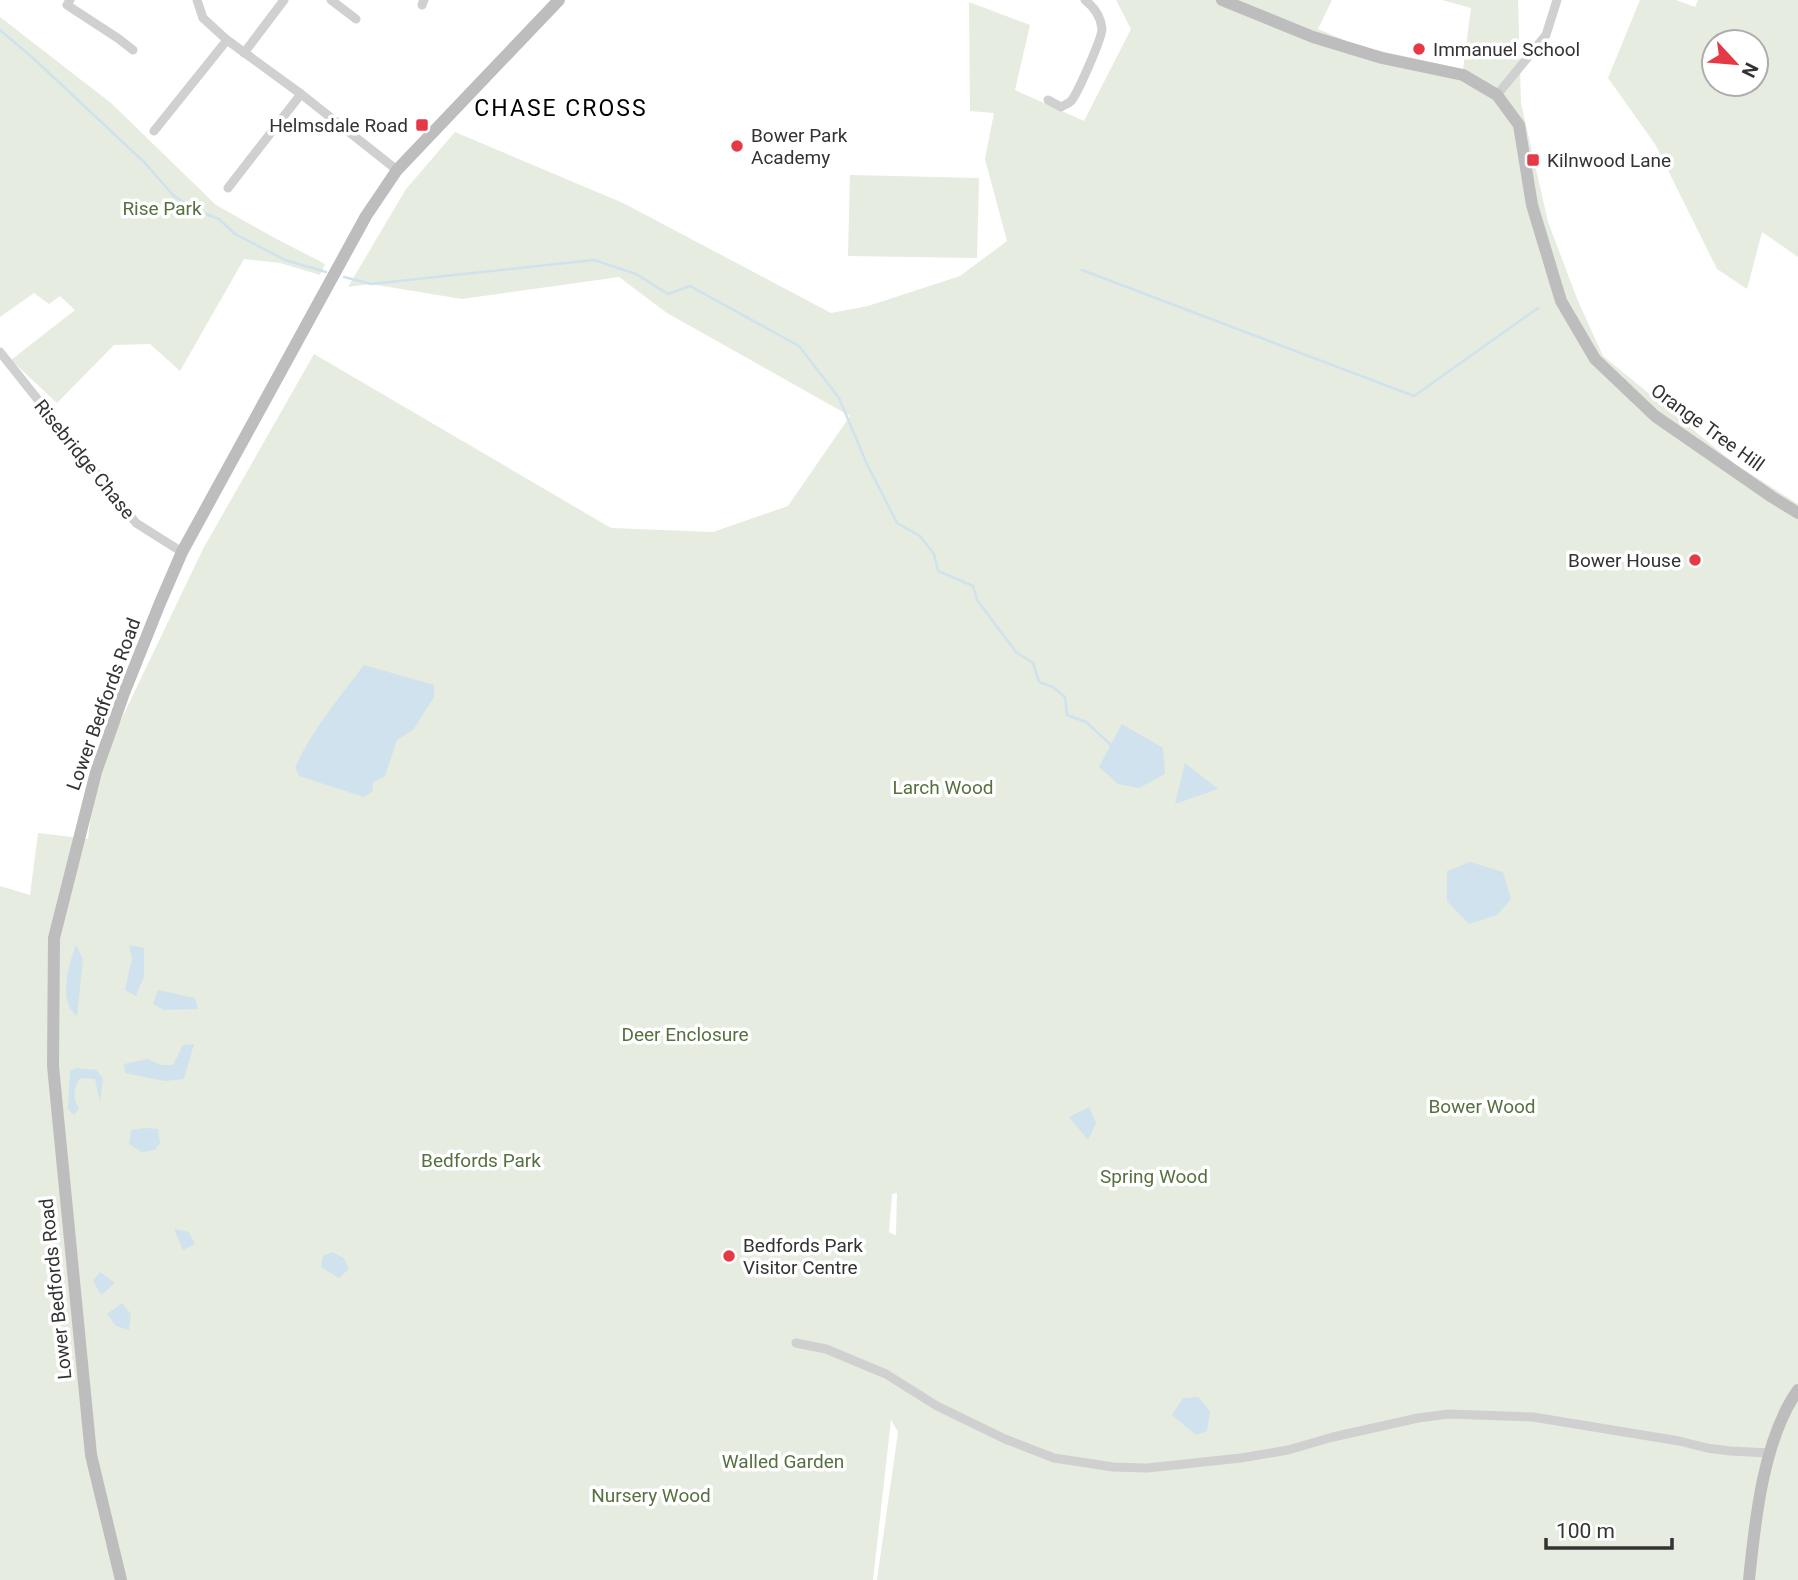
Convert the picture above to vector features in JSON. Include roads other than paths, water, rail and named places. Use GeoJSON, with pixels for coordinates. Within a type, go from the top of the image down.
{"type":"FeatureCollection","features":[{"type":"Feature","properties":{"kind":"street"},"geometry":{"type":"LineString","coordinates":[[197,0],[203,19],[227,40],[397,170]]}},
{"type":"Feature","properties":{"kind":"street"},"geometry":{"type":"LineString","coordinates":[[244,53],[284,0]]}},
{"type":"Feature","properties":{"kind":"street"},"geometry":{"type":"LineString","coordinates":[[331,0],[356,19]]}},
{"type":"Feature","properties":{"kind":"street","name":"Lower Bedfords Road"},"geometry":{"type":"LineString","coordinates":[[121,1580],[89,1441],[53,1066],[54,938],[96,772],[134,667],[182,552],[366,216],[397,170],[559,0]]}},
{"type":"Feature","properties":{"kind":"street"},"geometry":{"type":"LineString","coordinates":[[1048,100],[1061,107],[1072,101],[1102,32],[1099,17],[1085,0]]}},
{"type":"Feature","properties":{"kind":"street"},"geometry":{"type":"LineString","coordinates":[[1222,0],[1313,37],[1382,58],[1464,75],[1497,95],[1546,35],[1558,0]]}},
{"type":"Feature","properties":{"kind":"street"},"geometry":{"type":"LineString","coordinates":[[66,2],[132,50]]}},
{"type":"Feature","properties":{"kind":"street"},"geometry":{"type":"LineString","coordinates":[[154,131],[227,40]]}},
{"type":"Feature","properties":{"kind":"street"},"geometry":{"type":"LineString","coordinates":[[228,188],[301,94]]}},
{"type":"Feature","properties":{"kind":"street","name":"Orange Tree Hill"},"geometry":{"type":"LineString","coordinates":[[1497,95],[1519,125],[1532,205],[1560,300],[1595,359],[1655,416],[1798,513]]}},
{"type":"Feature","properties":{"kind":"street","name":"Risebridge Chase"},"geometry":{"type":"LineString","coordinates":[[0,352],[135,523],[182,552]]}},
{"type":"Feature","properties":{"kind":"street"},"geometry":{"type":"LineString","coordinates":[[796,1343],[826,1349],[886,1374],[937,1406],[1005,1439],[1054,1458],[1113,1467],[1147,1468],[1241,1458],[1288,1450],[1418,1418],[1449,1414],[1533,1417],[1707,1448],[1770,1452]]}},
{"type":"Feature","properties":{"kind":"street"},"geometry":{"type":"LineString","coordinates":[[1749,1580],[1760,1494],[1770,1452],[1786,1410],[1798,1390]]}},
{"type":"Feature","properties":{"kind":"water"},"geometry":{"type":"Polygon","coordinates":[[[364,665],[434,685],[434,697],[413,730],[397,740],[385,776],[372,783],[373,791],[364,797],[299,776],[295,768],[318,728],[364,665]]]}},
{"type":"Feature","properties":{"kind":"water"},"geometry":{"type":"Polygon","coordinates":[[[1122,724],[1163,748],[1165,774],[1139,788],[1118,784],[1099,767],[1122,724]]]}},
{"type":"Feature","properties":{"kind":"water"},"geometry":{"type":"Polygon","coordinates":[[[1185,763],[1218,789],[1175,804],[1185,763]]]}},
{"type":"Feature","properties":{"kind":"water"},"geometry":{"type":"Polygon","coordinates":[[[1470,862],[1503,872],[1511,899],[1497,915],[1469,924],[1447,901],[1447,871],[1470,862]]]}},
{"type":"Feature","properties":{"kind":"water"},"geometry":{"type":"Polygon","coordinates":[[[76,945],[83,959],[77,1016],[67,1001],[66,992],[68,972],[76,945]]]}},
{"type":"Feature","properties":{"kind":"water"},"geometry":{"type":"Polygon","coordinates":[[[129,945],[144,948],[144,976],[136,996],[125,990],[132,958],[129,945]]]}},
{"type":"Feature","properties":{"kind":"water"},"geometry":{"type":"Polygon","coordinates":[[[158,990],[195,998],[198,1009],[164,1010],[153,1004],[158,990]]]}},
{"type":"Feature","properties":{"kind":"water"},"geometry":{"type":"Polygon","coordinates":[[[194,1044],[184,1079],[165,1081],[125,1073],[124,1064],[148,1059],[161,1065],[173,1065],[183,1045],[194,1044]]]}},
{"type":"Feature","properties":{"kind":"water"},"geometry":{"type":"Polygon","coordinates":[[[76,1068],[96,1070],[103,1078],[100,1102],[95,1079],[80,1078],[74,1093],[79,1109],[74,1115],[68,1109],[70,1071],[76,1068]]]}},
{"type":"Feature","properties":{"kind":"water"},"geometry":{"type":"Polygon","coordinates":[[[1089,1107],[1096,1123],[1088,1140],[1069,1117],[1089,1107]]]}},
{"type":"Feature","properties":{"kind":"water"},"geometry":{"type":"Polygon","coordinates":[[[158,1129],[160,1143],[155,1150],[142,1152],[129,1144],[131,1130],[158,1129]]]}},
{"type":"Feature","properties":{"kind":"water"},"geometry":{"type":"Polygon","coordinates":[[[174,1229],[189,1232],[195,1244],[183,1250],[174,1229]]]}},
{"type":"Feature","properties":{"kind":"water"},"geometry":{"type":"Polygon","coordinates":[[[332,1252],[344,1258],[349,1269],[339,1278],[321,1267],[323,1256],[332,1252]]]}},
{"type":"Feature","properties":{"kind":"water"},"geometry":{"type":"Polygon","coordinates":[[[100,1272],[115,1283],[101,1295],[93,1281],[100,1272]]]}},
{"type":"Feature","properties":{"kind":"water"},"geometry":{"type":"Polygon","coordinates":[[[122,1303],[131,1314],[129,1330],[116,1326],[107,1314],[122,1303]]]}},
{"type":"Feature","properties":{"kind":"water"},"geometry":{"type":"Polygon","coordinates":[[[1198,1397],[1210,1411],[1207,1431],[1196,1435],[1172,1415],[1183,1398],[1198,1397]]]}},
{"type":"Feature","properties":{"kind":"waterway"},"geometry":{"type":"LineString","coordinates":[[0,30],[145,163],[173,195],[195,210],[219,219],[235,234],[285,260],[326,272]]}},
{"type":"Feature","properties":{"kind":"waterway"},"geometry":{"type":"LineString","coordinates":[[344,277],[371,284],[594,260],[636,274],[668,294],[690,286],[799,346],[839,398],[866,462],[897,523],[920,536],[934,554],[938,571],[973,586],[977,600],[1016,652],[1033,663],[1039,682],[1053,687],[1065,697],[1067,715],[1086,722],[1111,745]]}},
{"type":"Feature","properties":{"kind":"waterway"},"geometry":{"type":"LineString","coordinates":[[1082,270],[1414,396],[1538,308]]}},
{"type":"Feature","properties":{"kind":"place","name":"Immanuel School"},"geometry":{"type":"Point","coordinates":[1419,49]}},
{"type":"Feature","properties":{"kind":"place","name":"Helmsdale Road"},"geometry":{"type":"Point","coordinates":[422,125]}},
{"type":"Feature","properties":{"kind":"place","name":"Bower Park Academy"},"geometry":{"type":"Point","coordinates":[737,146]}},
{"type":"Feature","properties":{"kind":"place","name":"Kilnwood Lane"},"geometry":{"type":"Point","coordinates":[1533,160]}},
{"type":"Feature","properties":{"kind":"place","name":"Bower House"},"geometry":{"type":"Point","coordinates":[1695,560]}},
{"type":"Feature","properties":{"kind":"place","name":"Bedfords Park Visitor Centre"},"geometry":{"type":"Point","coordinates":[729,1256]}},
{"type":"Feature","properties":{"kind":"district","name":"CHASE CROSS"},"geometry":{"type":"Point","coordinates":[561,108]}},
{"type":"Feature","properties":{"kind":"park label","name":"Rise Park"},"geometry":{"type":"Point","coordinates":[162,208]}},
{"type":"Feature","properties":{"kind":"park label","name":"Larch Wood"},"geometry":{"type":"Point","coordinates":[943,787]}},
{"type":"Feature","properties":{"kind":"park label","name":"Deer Enclosure"},"geometry":{"type":"Point","coordinates":[685,1034]}},
{"type":"Feature","properties":{"kind":"park label","name":"Bower Wood"},"geometry":{"type":"Point","coordinates":[1482,1106]}},
{"type":"Feature","properties":{"kind":"park label","name":"Bedfords Park"},"geometry":{"type":"Point","coordinates":[481,1160]}},
{"type":"Feature","properties":{"kind":"park label","name":"Spring Wood"},"geometry":{"type":"Point","coordinates":[1154,1176]}},
{"type":"Feature","properties":{"kind":"park label","name":"Walled Garden"},"geometry":{"type":"Point","coordinates":[783,1461]}},
{"type":"Feature","properties":{"kind":"park label","name":"Nursery Wood"},"geometry":{"type":"Point","coordinates":[651,1495]}}]}
